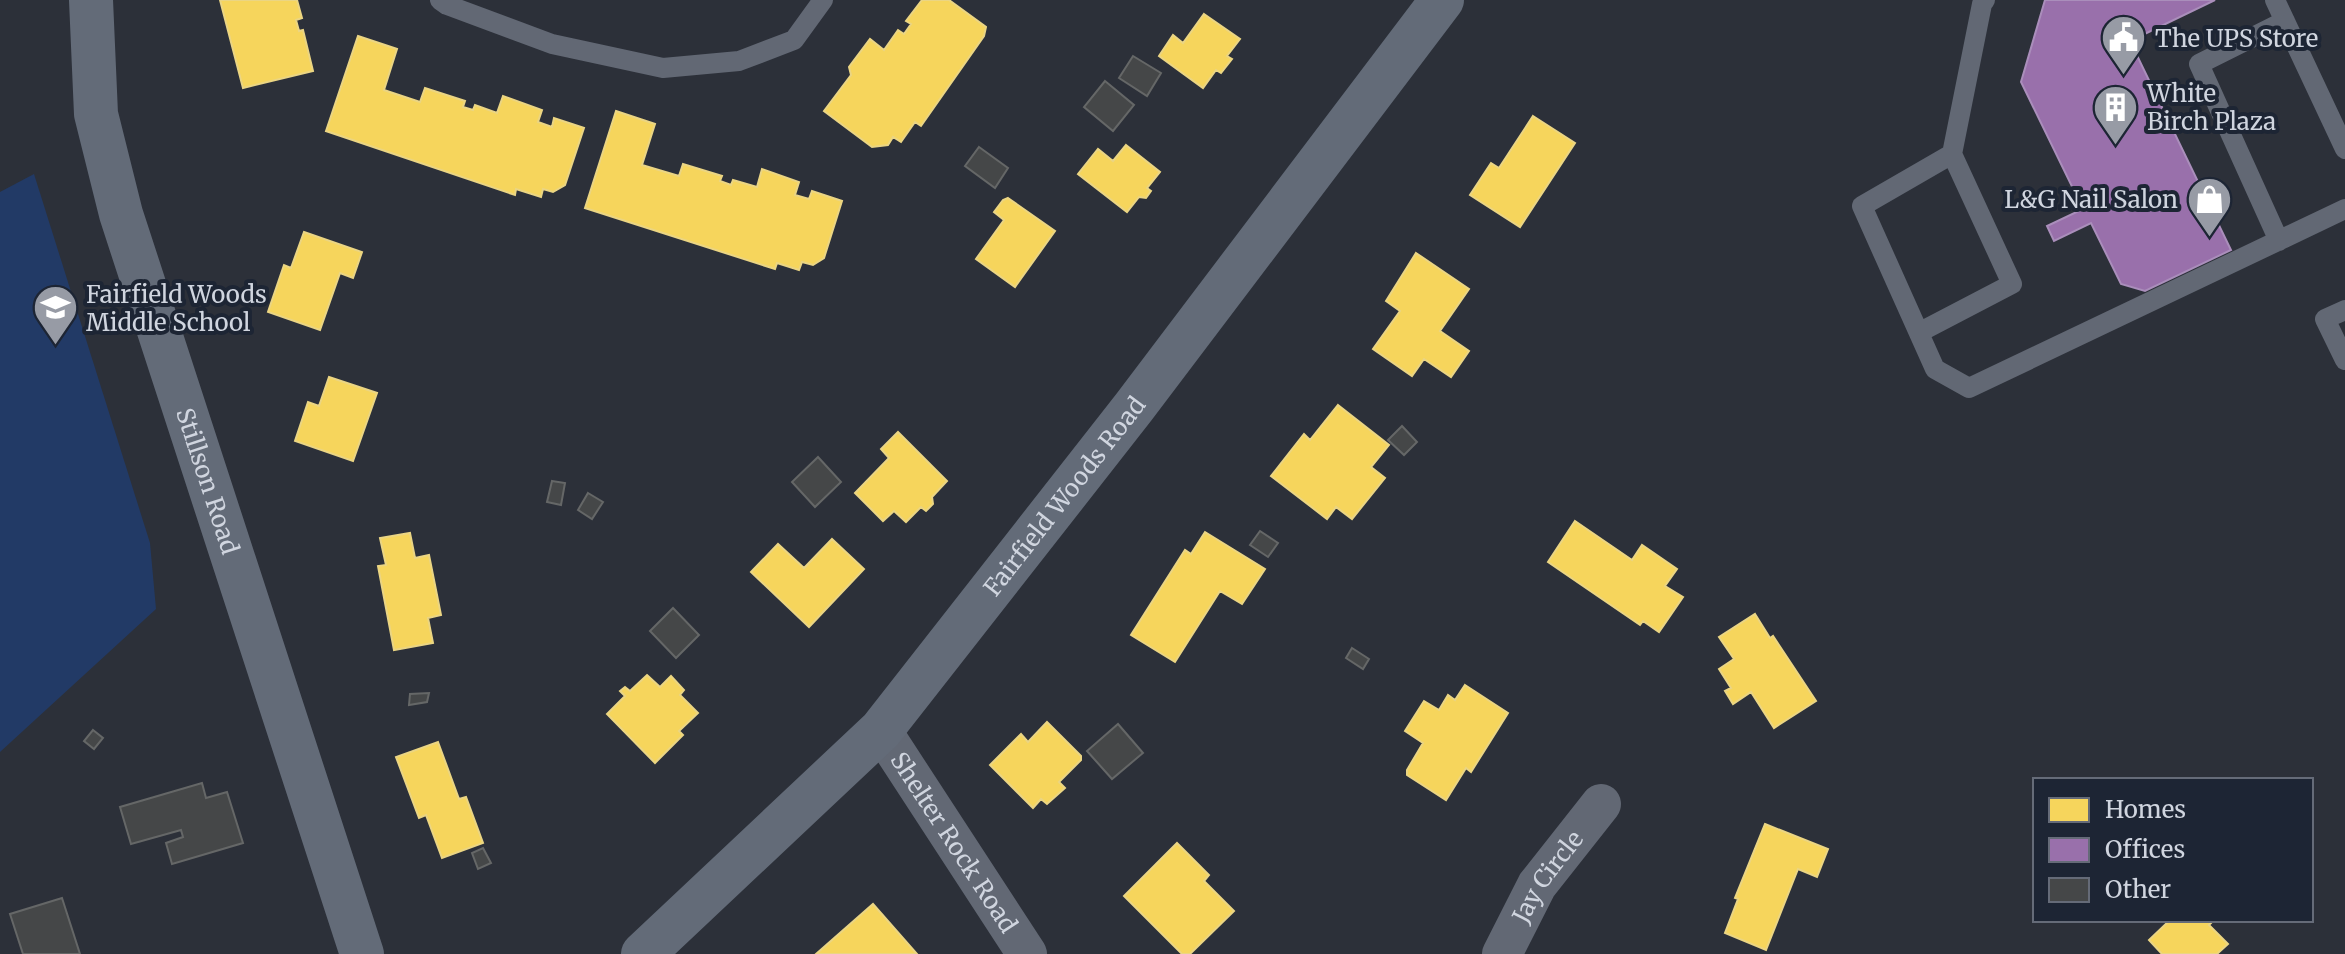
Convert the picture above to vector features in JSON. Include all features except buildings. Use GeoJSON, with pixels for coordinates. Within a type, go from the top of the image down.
{"type":"FeatureCollection","features":[{"type":"Feature","properties":{"kind":"main road","name":"Stillson Road"},"geometry":{"type":"LineString","coordinates":[[90,0],[96,114],[121,214],[362,954]]}},
{"type":"Feature","properties":{"kind":"main road","name":"Fairfield Woods Road"},"geometry":{"type":"LineString","coordinates":[[643,954],[881,730],[1134,407],[1442,0]]}},
{"type":"Feature","properties":{"kind":"street","name":"Shelter Rock Road"},"geometry":{"type":"LineString","coordinates":[[881,730],[1027,954]]}},
{"type":"Feature","properties":{"kind":"street","name":"Jay Circle"},"geometry":{"type":"LineString","coordinates":[[1502,954],[1537,885],[1601,804]]}},
{"type":"Feature","properties":{"kind":"lane"},"geometry":{"type":"LineString","coordinates":[[440,0],[552,44],[663,68],[739,61],[794,40],[823,0]]}},
{"type":"Feature","properties":{"kind":"lane"},"geometry":{"type":"LineString","coordinates":[[1920,332],[2012,284],[1952,154],[1985,0]]}},
{"type":"Feature","properties":{"kind":"lane"},"geometry":{"type":"LineString","coordinates":[[2275,0],[2345,149]]}},
{"type":"Feature","properties":{"kind":"lane"},"geometry":{"type":"LineString","coordinates":[[2279,241],[2199,64],[2285,21]]}},
{"type":"Feature","properties":{"kind":"lane"},"geometry":{"type":"LineString","coordinates":[[1952,154],[1862,206],[1935,369],[1969,388],[2345,209]]}},
{"type":"Feature","properties":{"kind":"lane"},"geometry":{"type":"LineString","coordinates":[[2345,310],[2325,319],[2345,360]]}},
{"type":"Feature","properties":{"kind":"shaded area","name":"Fairfield Woods Middle School"},"geometry":{"type":"Polygon","coordinates":[[[34,174],[150,543],[156,609],[0,752],[0,192],[34,174]]]}},
{"type":"Feature","properties":{"kind":"place","name":"The UPS Store"},"geometry":{"type":"Point","coordinates":[2124,77]}},
{"type":"Feature","properties":{"kind":"place","name":"White Birch Plaza"},"geometry":{"type":"Point","coordinates":[2116,146]}},
{"type":"Feature","properties":{"kind":"place","name":"L&G Nail Salon"},"geometry":{"type":"Point","coordinates":[2209,238]}},
{"type":"Feature","properties":{"kind":"place","name":"Fairfield Woods Middle School"},"geometry":{"type":"Point","coordinates":[55,347]}}]}
